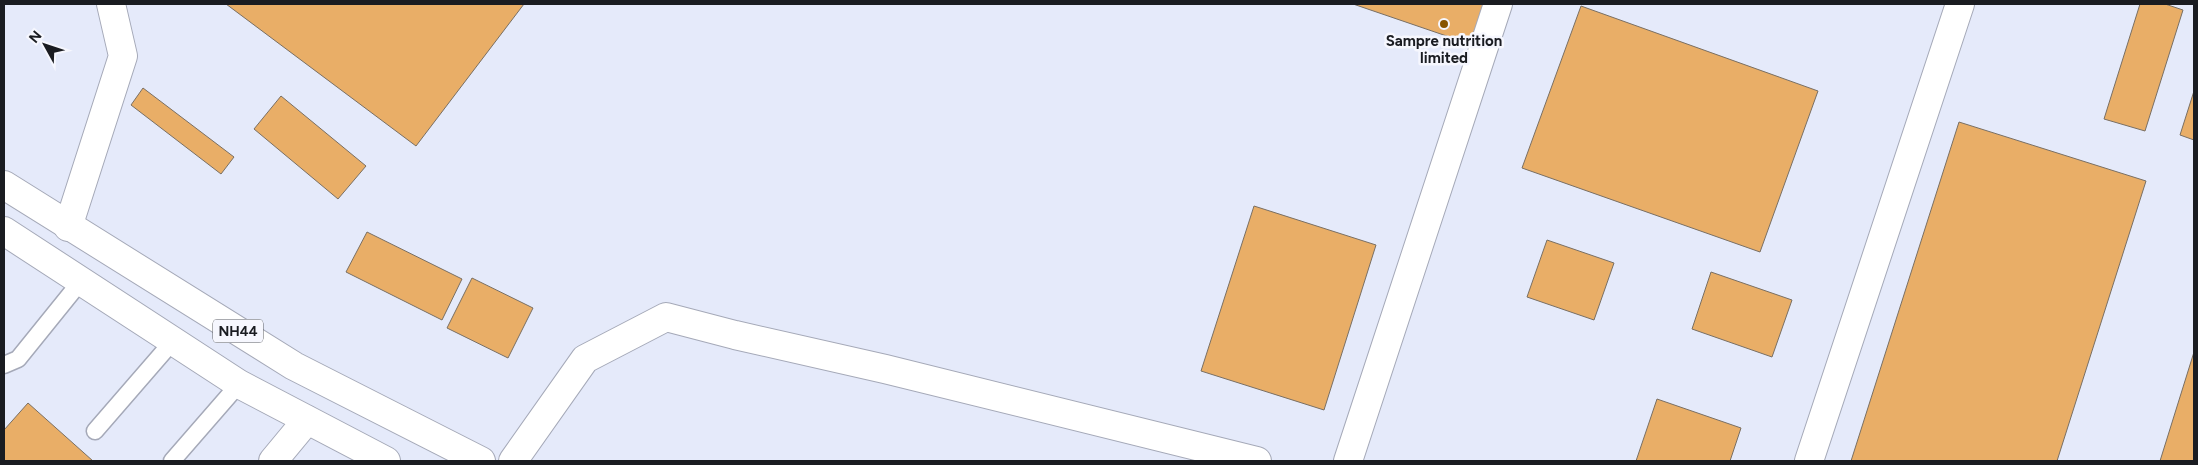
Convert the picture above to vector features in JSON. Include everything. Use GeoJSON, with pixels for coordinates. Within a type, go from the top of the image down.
{"type":"FeatureCollection","features":[{"type":"Feature","properties":{"kind":"main road"},"geometry":{"type":"LineString","coordinates":[[68,227],[123,56],[111,4]]}},
{"type":"Feature","properties":{"kind":"main road"},"geometry":{"type":"LineString","coordinates":[[1348,461],[1498,4]]}},
{"type":"Feature","properties":{"kind":"main road"},"geometry":{"type":"LineString","coordinates":[[1809,461],[1960,4]]}},
{"type":"Feature","properties":{"kind":"main road","name":"NH44"},"geometry":{"type":"LineString","coordinates":[[4,185],[68,227],[294,366],[481,461]]}},
{"type":"Feature","properties":{"kind":"main road","name":"NH44"},"geometry":{"type":"LineString","coordinates":[[4,231],[239,384],[386,461]]}},
{"type":"Feature","properties":{"kind":"main road"},"geometry":{"type":"LineString","coordinates":[[513,461],[585,359],[666,317],[1257,461]]}},
{"type":"Feature","properties":{"kind":"main road"},"geometry":{"type":"LineString","coordinates":[[273,461],[307,420]]}},
{"type":"Feature","properties":{"kind":"lane"},"geometry":{"type":"LineString","coordinates":[[4,365],[18,359],[81,281]]}},
{"type":"Feature","properties":{"kind":"lane"},"geometry":{"type":"LineString","coordinates":[[95,431],[173,341]]}},
{"type":"Feature","properties":{"kind":"lane"},"geometry":{"type":"LineString","coordinates":[[172,461],[239,384]]}},
{"type":"Feature","properties":{"kind":"building"},"geometry":{"type":"Polygon","coordinates":[[[226,4],[524,4],[416,146],[226,4]]]}},
{"type":"Feature","properties":{"kind":"building","name":"Sampre nutrition limited"},"geometry":{"type":"Polygon","coordinates":[[[1353,4],[1484,4],[1470,44],[1353,4]]]}},
{"type":"Feature","properties":{"kind":"building"},"geometry":{"type":"Polygon","coordinates":[[[2140,4],[2165,4],[2183,10],[2145,131],[2104,119],[2140,4]]]}},
{"type":"Feature","properties":{"kind":"building"},"geometry":{"type":"Polygon","coordinates":[[[1581,6],[1818,91],[1760,252],[1522,168],[1581,6]]]}},
{"type":"Feature","properties":{"kind":"building"},"geometry":{"type":"Polygon","coordinates":[[[143,88],[234,157],[221,174],[131,105],[143,88]]]}},
{"type":"Feature","properties":{"kind":"building"},"geometry":{"type":"Polygon","coordinates":[[[2194,91],[2194,140],[2180,135],[2194,91]]]}},
{"type":"Feature","properties":{"kind":"building"},"geometry":{"type":"Polygon","coordinates":[[[281,96],[366,166],[338,199],[254,129],[281,96]]]}},
{"type":"Feature","properties":{"kind":"building"},"geometry":{"type":"Polygon","coordinates":[[[1959,122],[2146,181],[2057,461],[1851,461],[1959,122]]]}},
{"type":"Feature","properties":{"kind":"building"},"geometry":{"type":"Polygon","coordinates":[[[1254,206],[1376,245],[1324,410],[1201,371],[1254,206]]]}},
{"type":"Feature","properties":{"kind":"building"},"geometry":{"type":"Polygon","coordinates":[[[367,232],[462,279],[442,320],[346,272],[367,232]]]}},
{"type":"Feature","properties":{"kind":"building"},"geometry":{"type":"Polygon","coordinates":[[[1547,240],[1614,263],[1594,320],[1527,297],[1547,240]]]}},
{"type":"Feature","properties":{"kind":"building"},"geometry":{"type":"Polygon","coordinates":[[[1711,272],[1792,300],[1772,357],[1692,329],[1711,272]]]}},
{"type":"Feature","properties":{"kind":"building"},"geometry":{"type":"Polygon","coordinates":[[[472,278],[533,308],[508,358],[447,328],[472,278]]]}},
{"type":"Feature","properties":{"kind":"building"},"geometry":{"type":"Polygon","coordinates":[[[2194,352],[2194,461],[2160,461],[2194,352]]]}},
{"type":"Feature","properties":{"kind":"building"},"geometry":{"type":"Polygon","coordinates":[[[1657,399],[1741,428],[1730,461],[1636,461],[1657,399]]]}},
{"type":"Feature","properties":{"kind":"building"},"geometry":{"type":"Polygon","coordinates":[[[28,403],[93,461],[4,461],[4,430],[28,403]]]}},
{"type":"Feature","properties":{"kind":"place","name":"Sampre nutrition limited"},"geometry":{"type":"Point","coordinates":[1444,24]}}]}
